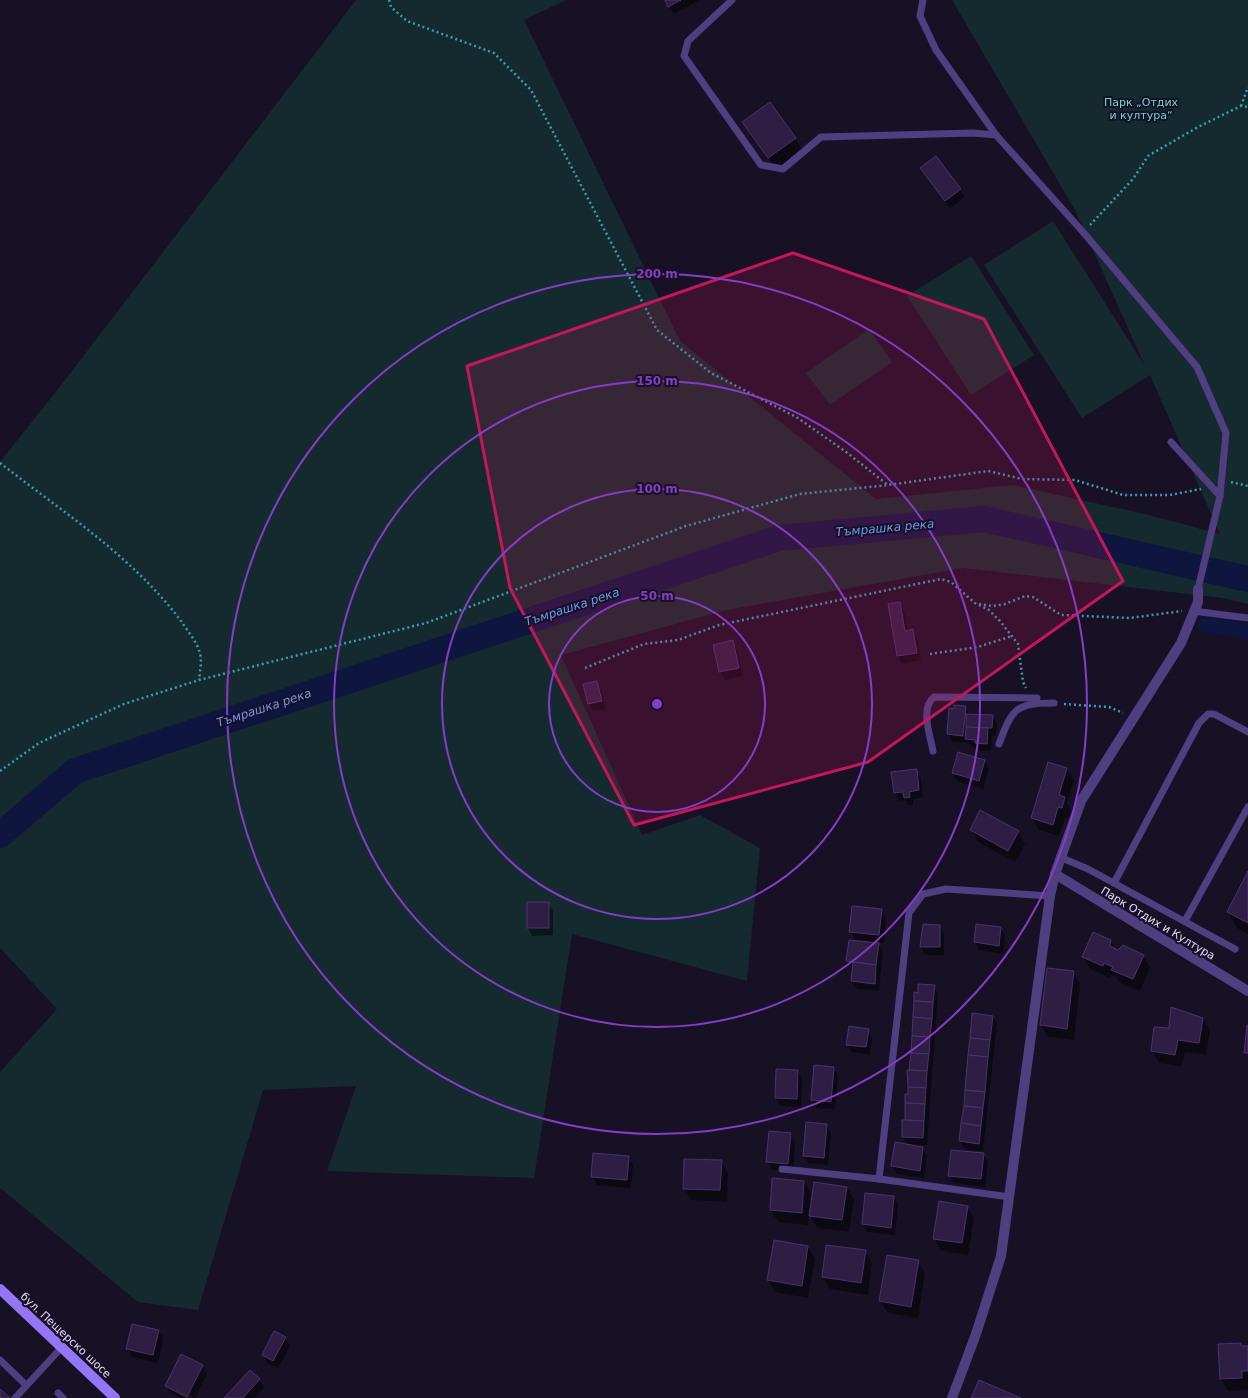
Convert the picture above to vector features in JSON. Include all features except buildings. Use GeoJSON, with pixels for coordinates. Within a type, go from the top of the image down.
{"type":"FeatureCollection","features":[{"type":"Feature","properties":{"kind":"main road","name":"бул. Пещерско шосе"},"geometry":{"type":"LineString","coordinates":[[0,1290],[116,1398]]}},
{"type":"Feature","properties":{"kind":"street"},"geometry":{"type":"LineString","coordinates":[[952,1398],[976,1334],[1001,1256],[1050,896],[1055,874],[1081,802],[1181,643],[1198,602],[1198,589]]}},
{"type":"Feature","properties":{"kind":"street","name":"Парк Отдих и Култура"},"geometry":{"type":"LineString","coordinates":[[1055,874],[1248,991]]}},
{"type":"Feature","properties":{"kind":"lane"},"geometry":{"type":"LineString","coordinates":[[732,0],[688,41],[684,56],[761,165],[783,169],[821,137],[973,133],[996,135]]}},
{"type":"Feature","properties":{"kind":"lane"},"geometry":{"type":"LineString","coordinates":[[923,0],[920,16],[936,50],[996,135],[1083,232],[1198,367],[1226,433],[1220,496],[1198,589]]}},
{"type":"Feature","properties":{"kind":"lane"},"geometry":{"type":"LineString","coordinates":[[1171,442],[1220,496]]}},
{"type":"Feature","properties":{"kind":"lane"},"geometry":{"type":"LineString","coordinates":[[1193,611],[1248,618]]}},
{"type":"Feature","properties":{"kind":"lane"},"geometry":{"type":"LineString","coordinates":[[933,751],[926,708],[928,701],[934,696],[1037,698]]}},
{"type":"Feature","properties":{"kind":"lane"},"geometry":{"type":"LineString","coordinates":[[999,744],[1010,716],[1017,708],[1037,703],[1054,703]]}},
{"type":"Feature","properties":{"kind":"lane"},"geometry":{"type":"LineString","coordinates":[[1114,883],[1199,723],[1208,714],[1214,714],[1248,732]]}},
{"type":"Feature","properties":{"kind":"lane"},"geometry":{"type":"LineString","coordinates":[[1185,921],[1248,807]]}},
{"type":"Feature","properties":{"kind":"lane"},"geometry":{"type":"LineString","coordinates":[[1062,858],[1114,883],[1235,949]]}},
{"type":"Feature","properties":{"kind":"lane"},"geometry":{"type":"LineString","coordinates":[[879,1179],[909,913],[923,894],[946,890],[1050,896]]}},
{"type":"Feature","properties":{"kind":"lane"},"geometry":{"type":"LineString","coordinates":[[782,1169],[879,1179],[1010,1197]]}},
{"type":"Feature","properties":{"kind":"lane"},"geometry":{"type":"LineString","coordinates":[[15,1398],[62,1347]]}},
{"type":"Feature","properties":{"kind":"lane"},"geometry":{"type":"LineString","coordinates":[[0,1360],[26,1385]]}},
{"type":"Feature","properties":{"kind":"path"},"geometry":{"type":"LineString","coordinates":[[389,0],[391,7],[407,21],[494,53],[531,90],[658,330],[711,373],[798,418],[846,452],[888,485]]}},
{"type":"Feature","properties":{"kind":"path"},"geometry":{"type":"LineString","coordinates":[[1241,106],[1248,87]]}},
{"type":"Feature","properties":{"kind":"path"},"geometry":{"type":"LineString","coordinates":[[1083,232],[1133,179],[1148,156],[1198,127],[1241,106],[1248,107]]}},
{"type":"Feature","properties":{"kind":"path"},"geometry":{"type":"LineString","coordinates":[[0,463],[137,570],[160,594],[189,633],[200,651],[201,666],[199,680]]}},
{"type":"Feature","properties":{"kind":"path"},"geometry":{"type":"LineString","coordinates":[[0,771],[39,743],[124,704],[199,680],[426,623],[686,526],[792,496],[888,485],[988,471],[1022,479],[1075,480],[1123,495],[1170,495],[1211,486]]}},
{"type":"Feature","properties":{"kind":"path"},"geometry":{"type":"LineString","coordinates":[[1221,479],[1248,486]]}},
{"type":"Feature","properties":{"kind":"path"},"geometry":{"type":"LineString","coordinates":[[585,668],[644,644],[678,640],[719,625],[941,579],[951,582],[975,603],[989,610],[1012,636],[1018,644],[1023,682],[1031,695],[1037,698]]}},
{"type":"Feature","properties":{"kind":"path"},"geometry":{"type":"LineString","coordinates":[[975,603],[992,606],[1005,604],[1025,596],[1033,597],[1061,615],[1130,618],[1170,612],[1193,611]]}},
{"type":"Feature","properties":{"kind":"path"},"geometry":{"type":"LineString","coordinates":[[930,654],[978,646],[1012,636]]}},
{"type":"Feature","properties":{"kind":"path"},"geometry":{"type":"LineString","coordinates":[[1054,703],[1109,707],[1123,713],[1130,725]]}},
{"type":"Feature","properties":{"kind":"highlighted area"},"geometry":{"type":"Polygon","coordinates":[[[793,253],[984,319],[1123,581],[868,762],[634,825],[510,588],[467,366],[793,253]]]}},
{"type":"Feature","properties":{"kind":"green space","name":"Парк „Отдих и култура“"},"geometry":{"type":"Polygon","coordinates":[[[356,0],[566,0],[524,20],[680,341],[876,499],[1012,485],[1145,514],[1220,534],[1150,375],[1082,418],[984,265],[1053,221],[1145,366],[1075,210],[952,0],[1248,0],[1248,604],[1223,598],[963,568],[727,610],[561,655],[642,835],[700,815],[760,848],[747,981],[572,934],[534,1178],[327,1171],[356,1086],[263,1090],[198,1310],[138,1302],[0,1188],[0,1072],[57,1009],[0,948],[0,462],[62,384],[356,0]]]}},
{"type":"Feature","properties":{"kind":"green space"},"geometry":{"type":"Polygon","coordinates":[[[971,256],[1034,355],[971,395],[907,296],[971,256]]]}},
{"type":"Feature","properties":{"kind":"green space"},"geometry":{"type":"Polygon","coordinates":[[[869,329],[892,362],[830,405],[806,373],[869,329]]]}},
{"type":"Feature","properties":{"kind":"waterway","name":"Тъмрашка река"},"geometry":{"type":"LineString","coordinates":[[0,835],[75,771],[779,538],[984,519],[1248,579]]}},
{"type":"Feature","properties":{"kind":"waterway"},"geometry":{"type":"LineString","coordinates":[[1205,625],[1248,631]]}}]}
